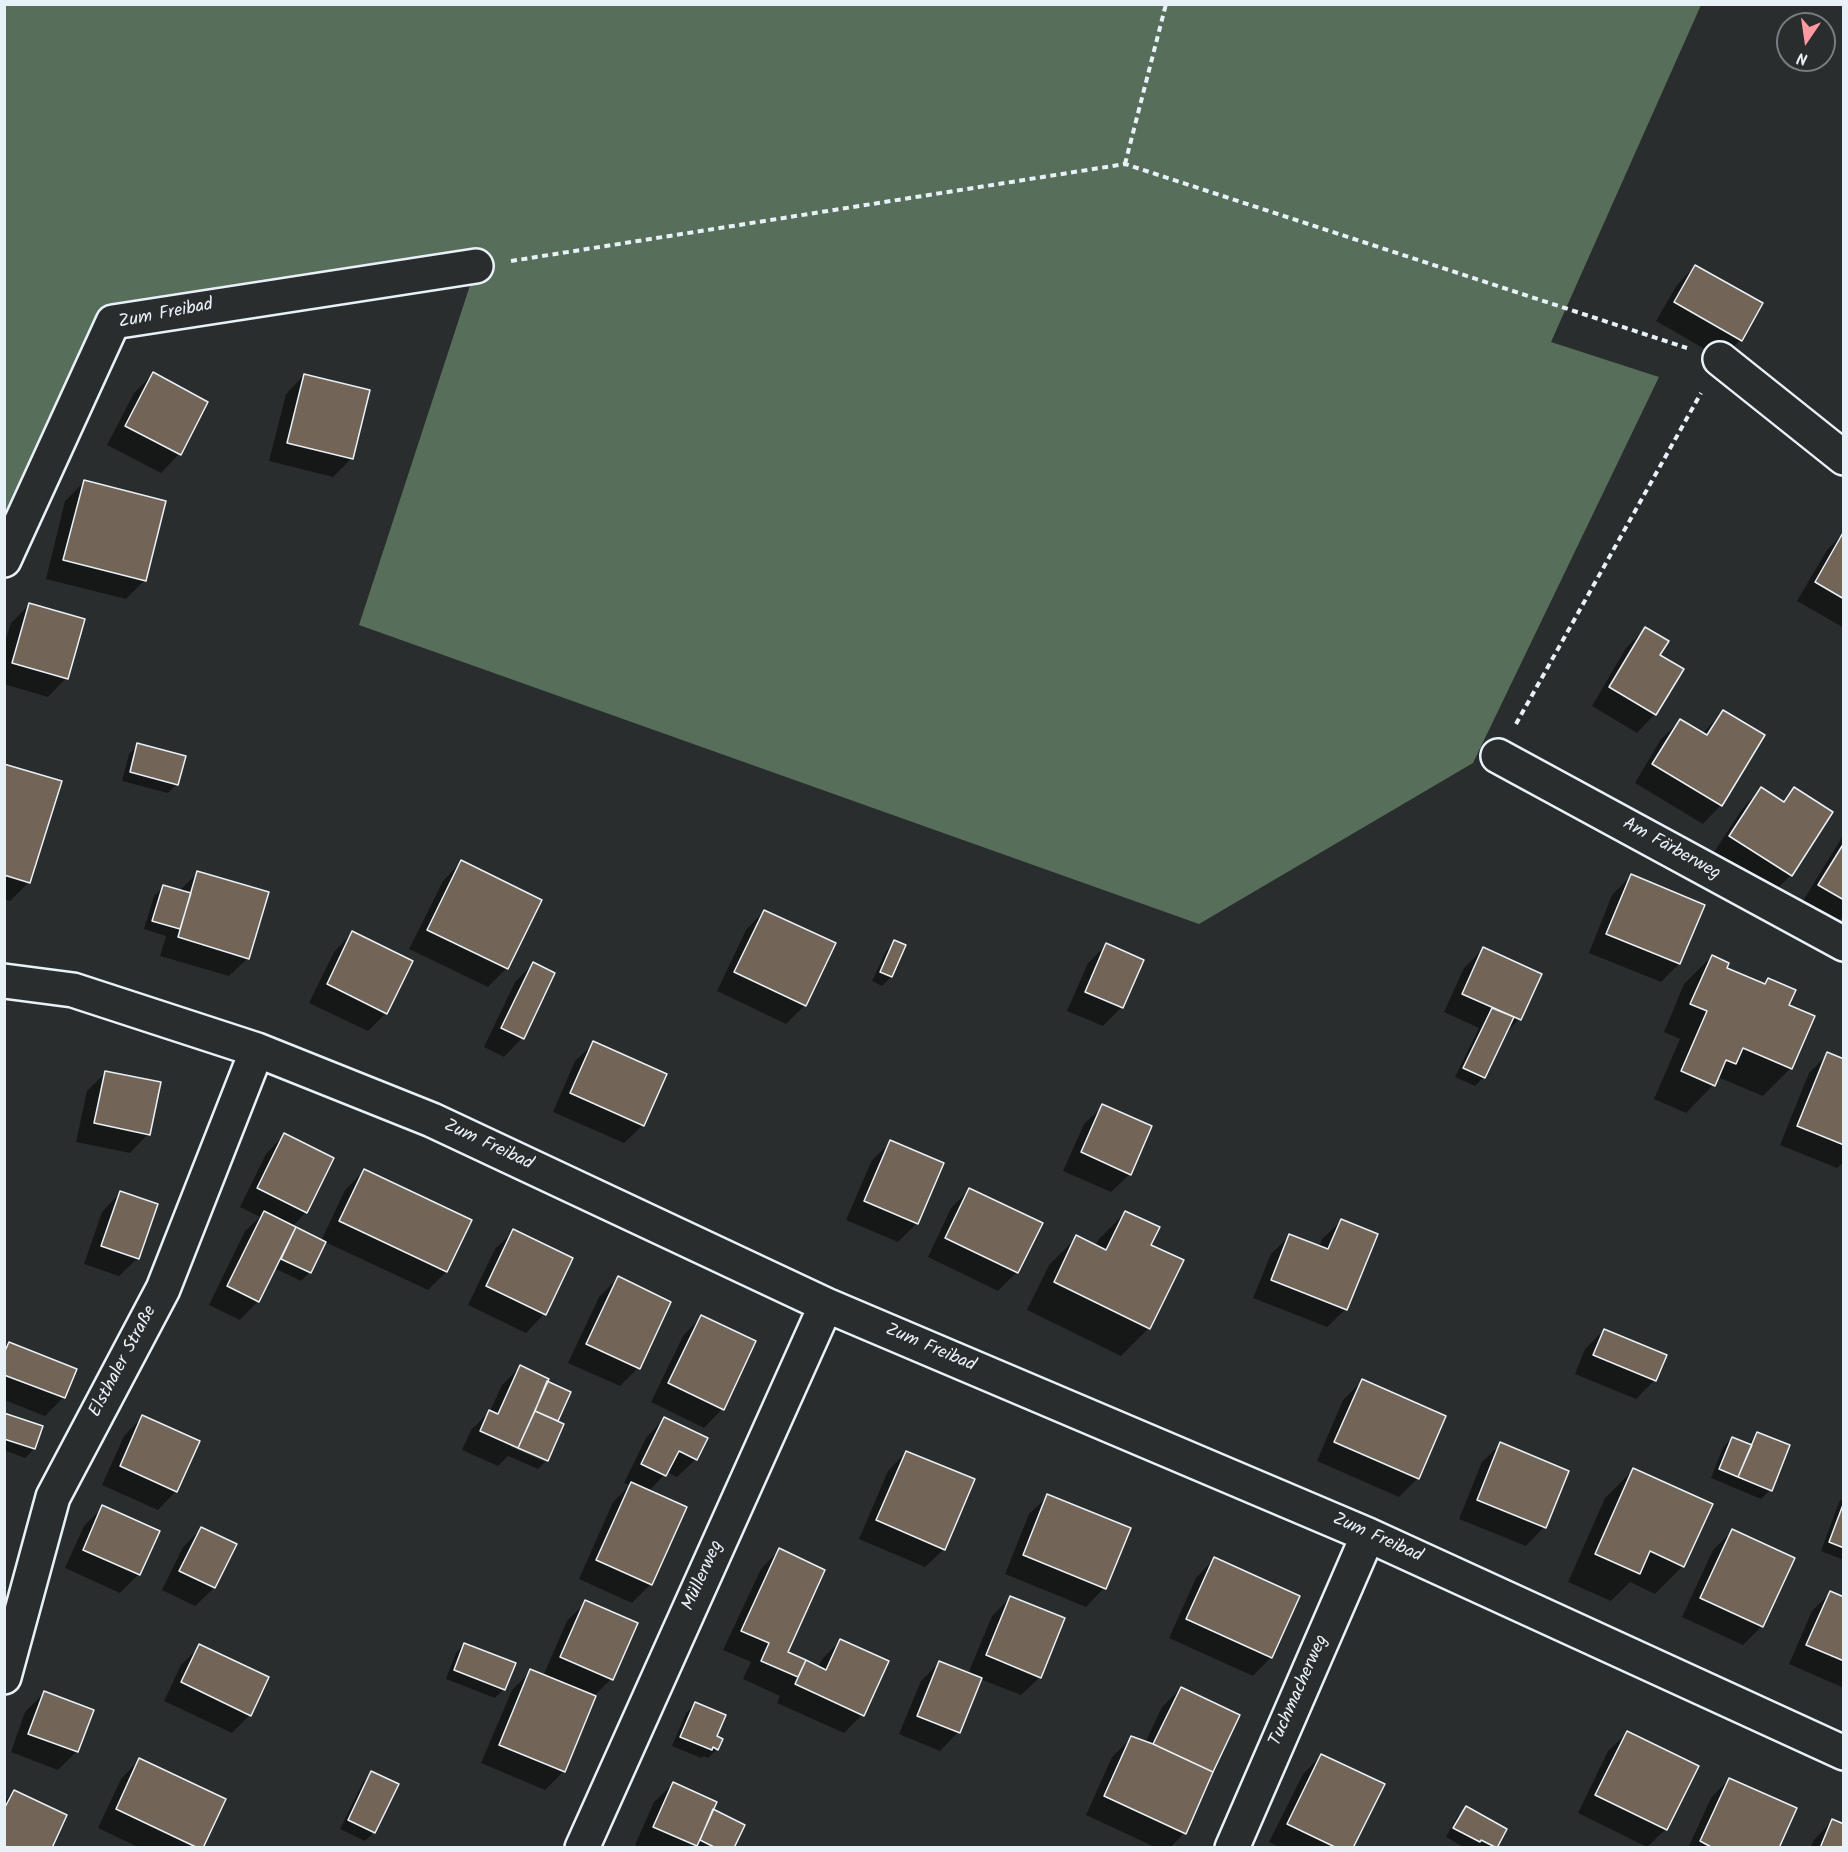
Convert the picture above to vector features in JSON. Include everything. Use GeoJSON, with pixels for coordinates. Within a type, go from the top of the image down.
{"type":"FeatureCollection","features":[{"type":"Feature","properties":{"kind":"street","name":"Zum Freibad"},"geometry":{"type":"LineString","coordinates":[[4,560],[113,322],[476,266]]}},
{"type":"Feature","properties":{"kind":"street"},"geometry":{"type":"LineString","coordinates":[[1720,359],[1844,458]]}},
{"type":"Feature","properties":{"kind":"street","name":"Am Färberweg"},"geometry":{"type":"LineString","coordinates":[[1498,756],[1844,944]]}},
{"type":"Feature","properties":{"kind":"street","name":"Zum Freibad"},"geometry":{"type":"LineString","coordinates":[[4,981],[73,990],[257,1050],[432,1120],[826,1305],[1368,1535],[1844,1752]]}},
{"type":"Feature","properties":{"kind":"street","name":"Elsthaler Straße"},"geometry":{"type":"LineString","coordinates":[[4,1677],[53,1497],[163,1289],[257,1050]]}},
{"type":"Feature","properties":{"kind":"street","name":"Müllerweg"},"geometry":{"type":"LineString","coordinates":[[582,1848],[826,1305]]}},
{"type":"Feature","properties":{"kind":"street","name":"Tuchmacherweg"},"geometry":{"type":"LineString","coordinates":[[1232,1848],[1368,1535]]}},
{"type":"Feature","properties":{"kind":"path"},"geometry":{"type":"LineString","coordinates":[[1125,164],[1166,4]]}},
{"type":"Feature","properties":{"kind":"path"},"geometry":{"type":"LineString","coordinates":[[476,266],[1125,164],[1720,359],[1498,756]]}},
{"type":"Feature","properties":{"kind":"green space"},"geometry":{"type":"Polygon","coordinates":[[[5,5],[1701,5],[1551,342],[1659,377],[1473,763],[1199,924],[359,625],[476,267],[113,322],[5,560],[5,5]]]}},
{"type":"Feature","properties":{"kind":"building"},"geometry":{"type":"Polygon","coordinates":[[[1695,265],[1763,303],[1742,341],[1674,302],[1695,265]]]}},
{"type":"Feature","properties":{"kind":"building"},"geometry":{"type":"Polygon","coordinates":[[[153,372],[208,402],[181,455],[125,426],[153,372]]]}},
{"type":"Feature","properties":{"kind":"building"},"geometry":{"type":"Polygon","coordinates":[[[304,374],[370,390],[353,459],[287,443],[304,374]]]}},
{"type":"Feature","properties":{"kind":"building"},"geometry":{"type":"Polygon","coordinates":[[[84,480],[166,501],[146,581],[63,560],[84,480]]]}},
{"type":"Feature","properties":{"kind":"building"},"geometry":{"type":"Polygon","coordinates":[[[1844,531],[1844,599],[1815,582],[1844,531]]]}},
{"type":"Feature","properties":{"kind":"building"},"geometry":{"type":"Polygon","coordinates":[[[29,603],[85,619],[68,679],[12,663],[29,603]]]}},
{"type":"Feature","properties":{"kind":"building"},"geometry":{"type":"Polygon","coordinates":[[[1645,627],[1669,641],[1660,655],[1684,669],[1656,715],[1609,687],[1645,627]]]}},
{"type":"Feature","properties":{"kind":"building"},"geometry":{"type":"Polygon","coordinates":[[[1723,710],[1765,735],[1722,806],[1652,764],[1680,719],[1707,735],[1723,710]]]}},
{"type":"Feature","properties":{"kind":"building"},"geometry":{"type":"Polygon","coordinates":[[[137,743],[186,756],[178,785],[130,772],[137,743]]]}},
{"type":"Feature","properties":{"kind":"building"},"geometry":{"type":"Polygon","coordinates":[[[4,764],[62,781],[30,883],[4,875],[4,764]]]}},
{"type":"Feature","properties":{"kind":"building"},"geometry":{"type":"Polygon","coordinates":[[[1761,787],[1784,802],[1794,787],[1833,812],[1792,876],[1729,836],[1761,787]]]}},
{"type":"Feature","properties":{"kind":"building"},"geometry":{"type":"Polygon","coordinates":[[[1844,843],[1844,900],[1818,885],[1844,843]]]}},
{"type":"Feature","properties":{"kind":"building"},"geometry":{"type":"Polygon","coordinates":[[[461,860],[542,900],[508,969],[427,930],[461,860]]]}},
{"type":"Feature","properties":{"kind":"building"},"geometry":{"type":"Polygon","coordinates":[[[197,871],[269,892],[249,959],[178,937],[197,871]]]}},
{"type":"Feature","properties":{"kind":"building"},"geometry":{"type":"Polygon","coordinates":[[[1631,874],[1705,905],[1680,964],[1606,934],[1631,874]]]}},
{"type":"Feature","properties":{"kind":"building"},"geometry":{"type":"Polygon","coordinates":[[[163,885],[191,893],[180,929],[152,921],[163,885]]]}},
{"type":"Feature","properties":{"kind":"building"},"geometry":{"type":"Polygon","coordinates":[[[764,910],[836,943],[806,1006],[734,972],[764,910]]]}},
{"type":"Feature","properties":{"kind":"building"},"geometry":{"type":"Polygon","coordinates":[[[352,931],[413,961],[387,1014],[327,984],[352,931]]]}},
{"type":"Feature","properties":{"kind":"building"},"geometry":{"type":"Polygon","coordinates":[[[894,940],[906,945],[892,977],[880,972],[894,940]]]}},
{"type":"Feature","properties":{"kind":"building"},"geometry":{"type":"Polygon","coordinates":[[[1106,943],[1144,960],[1123,1008],[1085,992],[1106,943]]]}},
{"type":"Feature","properties":{"kind":"building"},"geometry":{"type":"Polygon","coordinates":[[[1483,947],[1542,974],[1521,1020],[1462,994],[1483,947]]]}},
{"type":"Feature","properties":{"kind":"building"},"geometry":{"type":"Polygon","coordinates":[[[1712,955],[1729,963],[1727,968],[1765,984],[1768,978],[1796,990],[1789,1005],[1815,1016],[1792,1069],[1743,1048],[1736,1064],[1726,1060],[1715,1086],[1681,1071],[1707,1011],[1690,1004],[1712,955]]]}},
{"type":"Feature","properties":{"kind":"building"},"geometry":{"type":"Polygon","coordinates":[[[533,962],[555,973],[524,1039],[501,1028],[533,962]]]}},
{"type":"Feature","properties":{"kind":"building"},"geometry":{"type":"Polygon","coordinates":[[[1492,1008],[1514,1017],[1485,1078],[1463,1068],[1492,1008]]]}},
{"type":"Feature","properties":{"kind":"building"},"geometry":{"type":"Polygon","coordinates":[[[593,1041],[667,1074],[644,1126],[570,1093],[593,1041]]]}},
{"type":"Feature","properties":{"kind":"building"},"geometry":{"type":"Polygon","coordinates":[[[1827,1052],[1844,1059],[1844,1145],[1797,1126],[1827,1052]]]}},
{"type":"Feature","properties":{"kind":"building"},"geometry":{"type":"Polygon","coordinates":[[[105,1071],[161,1082],[150,1135],[94,1123],[105,1071]]]}},
{"type":"Feature","properties":{"kind":"building"},"geometry":{"type":"Polygon","coordinates":[[[1102,1104],[1152,1126],[1131,1175],[1081,1152],[1102,1104]]]}},
{"type":"Feature","properties":{"kind":"building"},"geometry":{"type":"Polygon","coordinates":[[[284,1133],[334,1158],[307,1213],[257,1188],[284,1133]]]}},
{"type":"Feature","properties":{"kind":"building"},"geometry":{"type":"Polygon","coordinates":[[[890,1140],[944,1163],[918,1224],[864,1201],[890,1140]]]}},
{"type":"Feature","properties":{"kind":"building"},"geometry":{"type":"Polygon","coordinates":[[[364,1169],[472,1220],[447,1272],[339,1221],[364,1169]]]}},
{"type":"Feature","properties":{"kind":"building"},"geometry":{"type":"Polygon","coordinates":[[[969,1188],[1043,1223],[1018,1273],[945,1238],[969,1188]]]}},
{"type":"Feature","properties":{"kind":"building"},"geometry":{"type":"Polygon","coordinates":[[[120,1191],[158,1204],[139,1259],[101,1246],[120,1191]]]}},
{"type":"Feature","properties":{"kind":"building"},"geometry":{"type":"Polygon","coordinates":[[[264,1211],[296,1227],[259,1302],[227,1286],[264,1211]]]}},
{"type":"Feature","properties":{"kind":"building"},"geometry":{"type":"Polygon","coordinates":[[[1125,1211],[1160,1227],[1151,1245],[1184,1260],[1150,1329],[1054,1282],[1076,1235],[1106,1250],[1125,1211]]]}},
{"type":"Feature","properties":{"kind":"building"},"geometry":{"type":"Polygon","coordinates":[[[1341,1219],[1378,1234],[1347,1310],[1271,1280],[1289,1234],[1328,1249],[1341,1219]]]}},
{"type":"Feature","properties":{"kind":"building"},"geometry":{"type":"Polygon","coordinates":[[[296,1227],[326,1242],[311,1273],[281,1259],[296,1227]]]}},
{"type":"Feature","properties":{"kind":"building"},"geometry":{"type":"Polygon","coordinates":[[[513,1229],[573,1258],[546,1315],[486,1286],[513,1229]]]}},
{"type":"Feature","properties":{"kind":"building"},"geometry":{"type":"Polygon","coordinates":[[[618,1276],[671,1302],[640,1369],[586,1344],[618,1276]]]}},
{"type":"Feature","properties":{"kind":"building"},"geometry":{"type":"Polygon","coordinates":[[[701,1315],[756,1341],[724,1410],[668,1383],[701,1315]]]}},
{"type":"Feature","properties":{"kind":"building"},"geometry":{"type":"Polygon","coordinates":[[[1604,1329],[1667,1355],[1656,1381],[1593,1355],[1604,1329]]]}},
{"type":"Feature","properties":{"kind":"building"},"geometry":{"type":"Polygon","coordinates":[[[9,1342],[77,1369],[65,1398],[4,1375],[4,1353],[9,1342]]]}},
{"type":"Feature","properties":{"kind":"building"},"geometry":{"type":"Polygon","coordinates":[[[520,1365],[549,1379],[518,1448],[480,1431],[489,1410],[498,1414],[520,1365]]]}},
{"type":"Feature","properties":{"kind":"building"},"geometry":{"type":"Polygon","coordinates":[[[1362,1379],[1446,1416],[1419,1479],[1334,1442],[1362,1379]]]}},
{"type":"Feature","properties":{"kind":"building"},"geometry":{"type":"Polygon","coordinates":[[[547,1381],[571,1392],[558,1421],[535,1411],[547,1381]]]}},
{"type":"Feature","properties":{"kind":"building"},"geometry":{"type":"Polygon","coordinates":[[[535,1411],[564,1424],[548,1461],[518,1448],[535,1411]]]}},
{"type":"Feature","properties":{"kind":"building"},"geometry":{"type":"Polygon","coordinates":[[[4,1413],[43,1426],[35,1449],[4,1439],[4,1413]]]}},
{"type":"Feature","properties":{"kind":"building"},"geometry":{"type":"Polygon","coordinates":[[[142,1415],[200,1441],[177,1492],[120,1466],[142,1415]]]}},
{"type":"Feature","properties":{"kind":"building"},"geometry":{"type":"Polygon","coordinates":[[[664,1417],[708,1438],[697,1460],[679,1451],[666,1476],[641,1464],[664,1417]]]}},
{"type":"Feature","properties":{"kind":"building"},"geometry":{"type":"Polygon","coordinates":[[[1757,1432],[1790,1445],[1772,1491],[1738,1477],[1757,1432]]]}},
{"type":"Feature","properties":{"kind":"building"},"geometry":{"type":"Polygon","coordinates":[[[1732,1437],[1752,1445],[1738,1477],[1719,1469],[1732,1437]]]}},
{"type":"Feature","properties":{"kind":"building"},"geometry":{"type":"Polygon","coordinates":[[[1500,1442],[1569,1471],[1546,1528],[1477,1500],[1500,1442]]]}},
{"type":"Feature","properties":{"kind":"building"},"geometry":{"type":"Polygon","coordinates":[[[906,1451],[975,1479],[945,1550],[876,1520],[906,1451]]]}},
{"type":"Feature","properties":{"kind":"building"},"geometry":{"type":"Polygon","coordinates":[[[1633,1468],[1713,1504],[1684,1567],[1650,1551],[1640,1574],[1595,1554],[1633,1468]]]}},
{"type":"Feature","properties":{"kind":"building"},"geometry":{"type":"Polygon","coordinates":[[[631,1482],[687,1507],[652,1585],[596,1560],[631,1482]]]}},
{"type":"Feature","properties":{"kind":"building"},"geometry":{"type":"Polygon","coordinates":[[[1047,1494],[1131,1528],[1106,1589],[1023,1555],[1047,1494]]]}},
{"type":"Feature","properties":{"kind":"building"},"geometry":{"type":"Polygon","coordinates":[[[1844,1502],[1844,1548],[1829,1542],[1844,1502]]]}},
{"type":"Feature","properties":{"kind":"building"},"geometry":{"type":"Polygon","coordinates":[[[102,1505],[160,1531],[140,1575],[83,1550],[102,1505]]]}},
{"type":"Feature","properties":{"kind":"building"},"geometry":{"type":"Polygon","coordinates":[[[201,1527],[237,1544],[215,1588],[179,1571],[201,1527]]]}},
{"type":"Feature","properties":{"kind":"building"},"geometry":{"type":"Polygon","coordinates":[[[1732,1529],[1795,1558],[1763,1627],[1700,1598],[1732,1529]]]}},
{"type":"Feature","properties":{"kind":"building"},"geometry":{"type":"Polygon","coordinates":[[[779,1548],[825,1570],[788,1652],[806,1660],[798,1677],[761,1661],[769,1643],[741,1631],[779,1548]]]}},
{"type":"Feature","properties":{"kind":"building"},"geometry":{"type":"Polygon","coordinates":[[[1214,1557],[1300,1596],[1272,1658],[1186,1619],[1214,1557]]]}},
{"type":"Feature","properties":{"kind":"building"},"geometry":{"type":"Polygon","coordinates":[[[1830,1591],[1844,1597],[1844,1661],[1806,1645],[1830,1591]]]}},
{"type":"Feature","properties":{"kind":"building"},"geometry":{"type":"Polygon","coordinates":[[[1010,1596],[1065,1618],[1041,1678],[986,1655],[1010,1596]]]}},
{"type":"Feature","properties":{"kind":"building"},"geometry":{"type":"Polygon","coordinates":[[[585,1600],[638,1623],[613,1680],[560,1657],[585,1600]]]}},
{"type":"Feature","properties":{"kind":"building"},"geometry":{"type":"Polygon","coordinates":[[[840,1639],[889,1661],[864,1716],[795,1684],[806,1660],[826,1670],[840,1639]]]}},
{"type":"Feature","properties":{"kind":"building"},"geometry":{"type":"Polygon","coordinates":[[[464,1643],[516,1663],[505,1690],[454,1670],[464,1643]]]}},
{"type":"Feature","properties":{"kind":"building"},"geometry":{"type":"Polygon","coordinates":[[[199,1644],[269,1677],[251,1716],[181,1682],[199,1644]]]}},
{"type":"Feature","properties":{"kind":"building"},"geometry":{"type":"Polygon","coordinates":[[[939,1661],[982,1678],[960,1733],[917,1716],[939,1661]]]}},
{"type":"Feature","properties":{"kind":"building"},"geometry":{"type":"Polygon","coordinates":[[[530,1669],[596,1696],[565,1772],[499,1745],[530,1669]]]}},
{"type":"Feature","properties":{"kind":"building"},"geometry":{"type":"Polygon","coordinates":[[[1181,1687],[1240,1715],[1213,1772],[1153,1744],[1181,1687]]]}},
{"type":"Feature","properties":{"kind":"building"},"geometry":{"type":"Polygon","coordinates":[[[44,1691],[94,1710],[78,1752],[28,1734],[44,1691]]]}},
{"type":"Feature","properties":{"kind":"building"},"geometry":{"type":"Polygon","coordinates":[[[695,1702],[726,1715],[717,1736],[723,1739],[718,1750],[713,1747],[712,1750],[680,1737],[695,1702]]]}},
{"type":"Feature","properties":{"kind":"building"},"geometry":{"type":"Polygon","coordinates":[[[1627,1731],[1699,1766],[1667,1830],[1595,1795],[1627,1731]]]}},
{"type":"Feature","properties":{"kind":"building"},"geometry":{"type":"Polygon","coordinates":[[[1131,1736],[1213,1772],[1186,1834],[1104,1796],[1131,1736]]]}},
{"type":"Feature","properties":{"kind":"building"},"geometry":{"type":"Polygon","coordinates":[[[1321,1754],[1385,1784],[1353,1848],[1337,1848],[1287,1824],[1321,1754]]]}},
{"type":"Feature","properties":{"kind":"building"},"geometry":{"type":"Polygon","coordinates":[[[139,1758],[226,1799],[203,1848],[198,1848],[116,1809],[139,1758]]]}},
{"type":"Feature","properties":{"kind":"building"},"geometry":{"type":"Polygon","coordinates":[[[371,1771],[399,1784],[375,1833],[348,1820],[371,1771]]]}},
{"type":"Feature","properties":{"kind":"building"},"geometry":{"type":"Polygon","coordinates":[[[1729,1778],[1797,1808],[1779,1848],[1713,1848],[1700,1841],[1729,1778]]]}},
{"type":"Feature","properties":{"kind":"building"},"geometry":{"type":"Polygon","coordinates":[[[673,1782],[717,1802],[697,1846],[653,1827],[673,1782]]]}},
{"type":"Feature","properties":{"kind":"building"},"geometry":{"type":"Polygon","coordinates":[[[14,1790],[67,1815],[52,1848],[4,1848],[4,1809],[14,1790]]]}},
{"type":"Feature","properties":{"kind":"building"},"geometry":{"type":"Polygon","coordinates":[[[1466,1806],[1507,1829],[1497,1848],[1453,1828],[1466,1806]]]}},
{"type":"Feature","properties":{"kind":"building"},"geometry":{"type":"Polygon","coordinates":[[[713,1809],[745,1825],[734,1848],[716,1848],[700,1840],[713,1809]]]}},
{"type":"Feature","properties":{"kind":"building"},"geometry":{"type":"Polygon","coordinates":[[[1832,1819],[1844,1824],[1844,1848],[1820,1848],[1832,1819]]]}}]}
